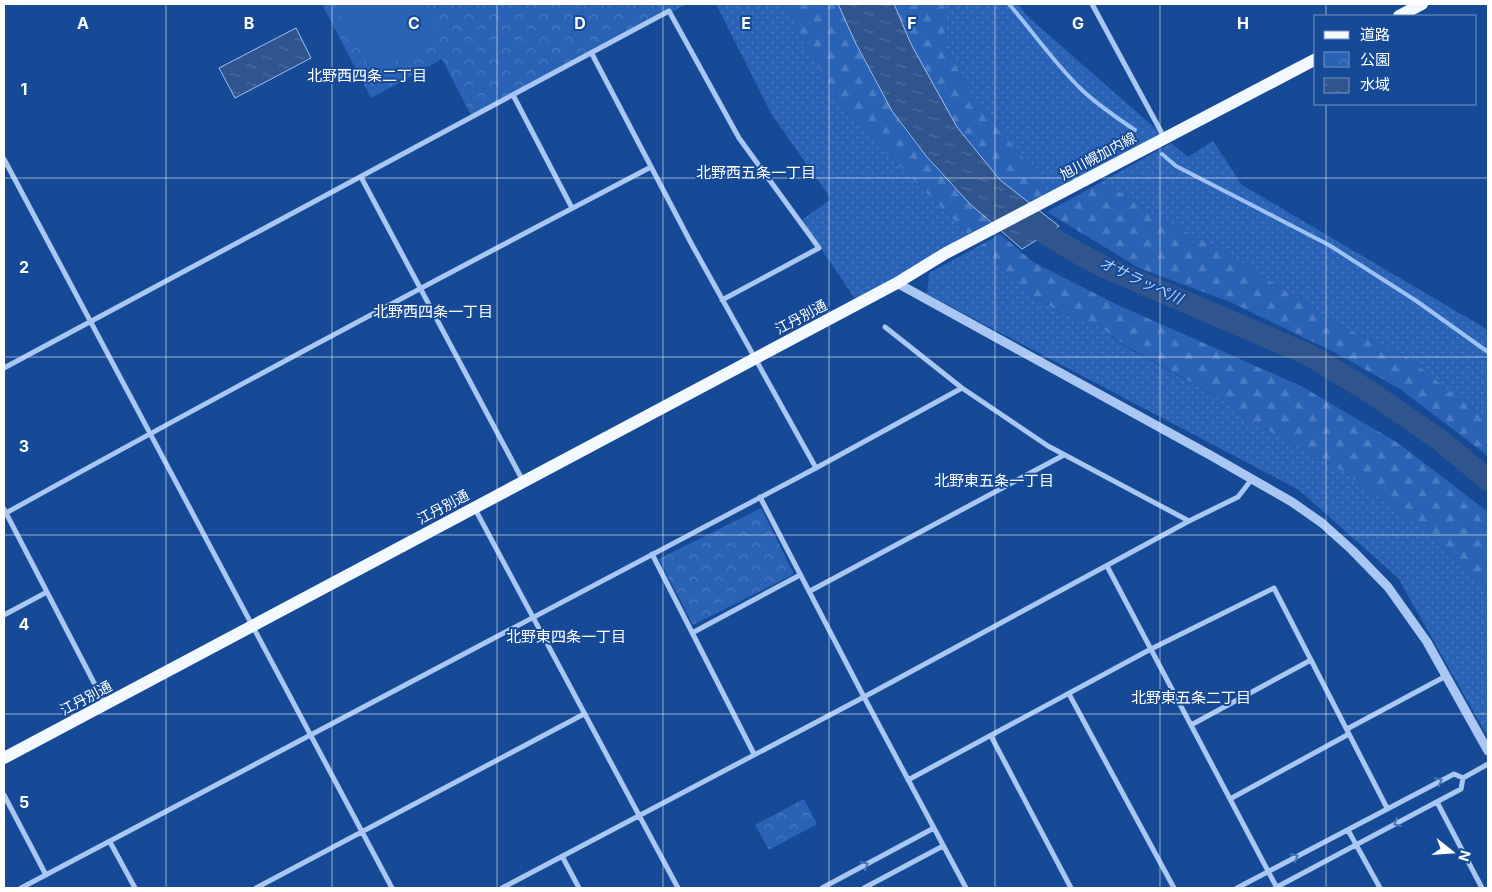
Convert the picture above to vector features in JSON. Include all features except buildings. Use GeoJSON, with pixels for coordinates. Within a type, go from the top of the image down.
{"type":"FeatureCollection","features":[{"type":"Feature","properties":{"kind":"main road"},"geometry":{"type":"LineString","coordinates":[[1401,15],[1422,4]]}},
{"type":"Feature","properties":{"kind":"main road","name":"旭川幌加内線"},"geometry":{"type":"LineString","coordinates":[[896,283],[946,253],[1314,60]]}},
{"type":"Feature","properties":{"kind":"main road","name":"江丹別通"},"geometry":{"type":"LineString","coordinates":[[4,758],[896,283]]}},
{"type":"Feature","properties":{"kind":"street"},"geometry":{"type":"LineString","coordinates":[[1092,4],[1165,138]]}},
{"type":"Feature","properties":{"kind":"street"},"geometry":{"type":"LineString","coordinates":[[4,368],[669,12],[738,138],[819,248],[722,300]]}},
{"type":"Feature","properties":{"kind":"street"},"geometry":{"type":"LineString","coordinates":[[592,54],[722,300],[816,468]]}},
{"type":"Feature","properties":{"kind":"street"},"geometry":{"type":"LineString","coordinates":[[513,94],[572,208]]}},
{"type":"Feature","properties":{"kind":"street"},"geometry":{"type":"LineString","coordinates":[[4,159],[392,888]]}},
{"type":"Feature","properties":{"kind":"street"},"geometry":{"type":"LineString","coordinates":[[105,704],[5,511],[651,167]]}},
{"type":"Feature","properties":{"kind":"street"},"geometry":{"type":"LineString","coordinates":[[361,177],[523,481]]}},
{"type":"Feature","properties":{"kind":"street"},"geometry":{"type":"LineString","coordinates":[[896,283],[1252,479],[1292,502],[1322,523],[1352,550],[1388,587],[1428,642],[1488,751]]}},
{"type":"Feature","properties":{"kind":"street"},"geometry":{"type":"LineString","coordinates":[[885,327],[962,388],[1064,455],[1189,521]]}},
{"type":"Feature","properties":{"kind":"street"},"geometry":{"type":"LineString","coordinates":[[21,888],[816,468],[962,388]]}},
{"type":"Feature","properties":{"kind":"street"},"geometry":{"type":"LineString","coordinates":[[810,592],[1064,455]]}},
{"type":"Feature","properties":{"kind":"street"},"geometry":{"type":"LineString","coordinates":[[502,888],[864,697],[1238,496],[1252,479]]}},
{"type":"Feature","properties":{"kind":"street"},"geometry":{"type":"LineString","coordinates":[[760,497],[966,888]]}},
{"type":"Feature","properties":{"kind":"street"},"geometry":{"type":"LineString","coordinates":[[474,507],[678,888]]}},
{"type":"Feature","properties":{"kind":"street"},"geometry":{"type":"LineString","coordinates":[[4,525],[10,521]]}},
{"type":"Feature","properties":{"kind":"street"},"geometry":{"type":"LineString","coordinates":[[652,554],[754,754]]}},
{"type":"Feature","properties":{"kind":"street"},"geometry":{"type":"LineString","coordinates":[[1107,566],[1269,871],[1276,888],[1461,789],[1463,778]]}},
{"type":"Feature","properties":{"kind":"street"},"geometry":{"type":"LineString","coordinates":[[692,633],[800,575]]}},
{"type":"Feature","properties":{"kind":"street"},"geometry":{"type":"LineString","coordinates":[[908,780],[1151,649],[1274,588],[1388,808]]}},
{"type":"Feature","properties":{"kind":"street"},"geometry":{"type":"LineString","coordinates":[[4,616],[47,592]]}},
{"type":"Feature","properties":{"kind":"street"},"geometry":{"type":"LineString","coordinates":[[1191,725],[1311,660]]}},
{"type":"Feature","properties":{"kind":"street"},"geometry":{"type":"LineString","coordinates":[[1230,799],[1446,676]]}},
{"type":"Feature","properties":{"kind":"street"},"geometry":{"type":"LineString","coordinates":[[1069,694],[1174,888]]}},
{"type":"Feature","properties":{"kind":"street"},"geometry":{"type":"LineString","coordinates":[[256,888],[584,714]]}},
{"type":"Feature","properties":{"kind":"street"},"geometry":{"type":"LineString","coordinates":[[991,736],[1071,888]]}},
{"type":"Feature","properties":{"kind":"street"},"geometry":{"type":"LineString","coordinates":[[1463,778],[1488,764]]}},
{"type":"Feature","properties":{"kind":"street"},"geometry":{"type":"LineString","coordinates":[[1236,888],[1454,774],[1463,778]]}},
{"type":"Feature","properties":{"kind":"street"},"geometry":{"type":"LineString","coordinates":[[4,795],[46,875]]}},
{"type":"Feature","properties":{"kind":"street"},"geometry":{"type":"LineString","coordinates":[[1437,802],[1482,888]]}},
{"type":"Feature","properties":{"kind":"street"},"geometry":{"type":"LineString","coordinates":[[822,888],[934,828]]}},
{"type":"Feature","properties":{"kind":"street"},"geometry":{"type":"LineString","coordinates":[[1348,830],[1380,888]]}},
{"type":"Feature","properties":{"kind":"street"},"geometry":{"type":"LineString","coordinates":[[110,842],[136,888]]}},
{"type":"Feature","properties":{"kind":"street"},"geometry":{"type":"LineString","coordinates":[[864,888],[943,846]]}},
{"type":"Feature","properties":{"kind":"street"},"geometry":{"type":"LineString","coordinates":[[562,856],[579,888]]}},
{"type":"Feature","properties":{"kind":"green space"},"geometry":{"type":"Polygon","coordinates":[[[322,4],[687,4],[472,117],[442,59],[371,98],[322,4]]]}},
{"type":"Feature","properties":{"kind":"green space"},"geometry":{"type":"Polygon","coordinates":[[[335,4],[422,4],[439,37],[372,73],[335,4]]]}},
{"type":"Feature","properties":{"kind":"green space"},"geometry":{"type":"Polygon","coordinates":[[[716,4],[786,4],[802,39],[844,111],[968,234],[922,263],[855,299],[802,220],[831,199],[772,115],[716,4]]]}},
{"type":"Feature","properties":{"kind":"green space"},"geometry":{"type":"Polygon","coordinates":[[[786,4],[838,4],[870,71],[902,125],[937,170],[991,222],[968,234],[844,111],[802,39],[786,4]]]}},
{"type":"Feature","properties":{"kind":"green space"},"geometry":{"type":"Polygon","coordinates":[[[894,4],[944,4],[947,13],[946,48],[971,93],[1031,168],[1049,195],[1031,204],[1000,180],[957,127],[911,44],[894,4]]]}},
{"type":"Feature","properties":{"kind":"green space"},"geometry":{"type":"Polygon","coordinates":[[[944,4],[1019,4],[1026,15],[1164,136],[1049,195],[1031,168],[971,93],[946,48],[947,13],[944,4]]]}},
{"type":"Feature","properties":{"kind":"green space"},"geometry":{"type":"Polygon","coordinates":[[[1213,141],[1242,185],[1488,330],[1488,422],[1410,359],[1336,323],[1220,249],[1154,215],[1103,181],[1171,143],[1188,157],[1213,141]]]}},
{"type":"Feature","properties":{"kind":"green space"},"geometry":{"type":"Polygon","coordinates":[[[1103,181],[1154,215],[1220,249],[1336,323],[1410,359],[1488,422],[1488,456],[1400,389],[1332,351],[1230,302],[1139,268],[1047,212],[1103,181]]]}},
{"type":"Feature","properties":{"kind":"green space"},"geometry":{"type":"Polygon","coordinates":[[[1000,234],[1033,262],[1118,305],[1301,386],[1398,443],[1488,512],[1488,589],[1423,529],[1341,470],[1242,416],[1228,403],[1124,345],[1099,326],[1059,312],[1020,288],[979,246],[1000,234]]]}},
{"type":"Feature","properties":{"kind":"green space"},"geometry":{"type":"Polygon","coordinates":[[[979,246],[1020,288],[1058,312],[1099,326],[1124,346],[1228,403],[1242,416],[1341,470],[1423,529],[1488,589],[1488,737],[1398,578],[1299,490],[927,294],[929,273],[979,246]]]}},
{"type":"Feature","properties":{"kind":"green space"},"geometry":{"type":"Polygon","coordinates":[[[761,508],[794,574],[693,625],[659,559],[761,508]]]}},
{"type":"Feature","properties":{"kind":"green space"},"geometry":{"type":"Polygon","coordinates":[[[804,799],[817,824],[769,850],[755,825],[804,799]]]}},
{"type":"Feature","properties":{"kind":"water"},"geometry":{"type":"Polygon","coordinates":[[[838,4],[894,4],[911,44],[957,127],[1000,180],[1059,226],[1022,249],[970,204],[926,156],[892,111],[856,44],[838,4]]]}},
{"type":"Feature","properties":{"kind":"water"},"geometry":{"type":"Polygon","coordinates":[[[296,28],[311,58],[235,98],[219,68],[296,28]]]}},
{"type":"Feature","properties":{"kind":"waterway"},"geometry":{"type":"LineString","coordinates":[[1009,4],[1072,80],[1101,106],[1135,130]]}},
{"type":"Feature","properties":{"kind":"waterway"},"geometry":{"type":"LineString","coordinates":[[1162,154],[1176,166],[1329,245],[1415,300],[1488,352]]}},
{"type":"Feature","properties":{"kind":"waterway","name":"オサラッペ川"},"geometry":{"type":"LineString","coordinates":[[1022,216],[1050,237],[1102,266],[1311,356],[1370,392],[1440,440],[1488,480]]}},
{"type":"Feature","properties":{"kind":"district","name":"北野西四条二丁目"},"geometry":{"type":"Point","coordinates":[367,76]}},
{"type":"Feature","properties":{"kind":"district","name":"北野西五条一丁目"},"geometry":{"type":"Point","coordinates":[756,173]}},
{"type":"Feature","properties":{"kind":"district","name":"北野西四条一丁目"},"geometry":{"type":"Point","coordinates":[433,312]}},
{"type":"Feature","properties":{"kind":"district","name":"北野東五条一丁目"},"geometry":{"type":"Point","coordinates":[994,481]}},
{"type":"Feature","properties":{"kind":"district","name":"北野東四条一丁目"},"geometry":{"type":"Point","coordinates":[566,637]}},
{"type":"Feature","properties":{"kind":"district","name":"北野東五条二丁目"},"geometry":{"type":"Point","coordinates":[1191,698]}}]}
